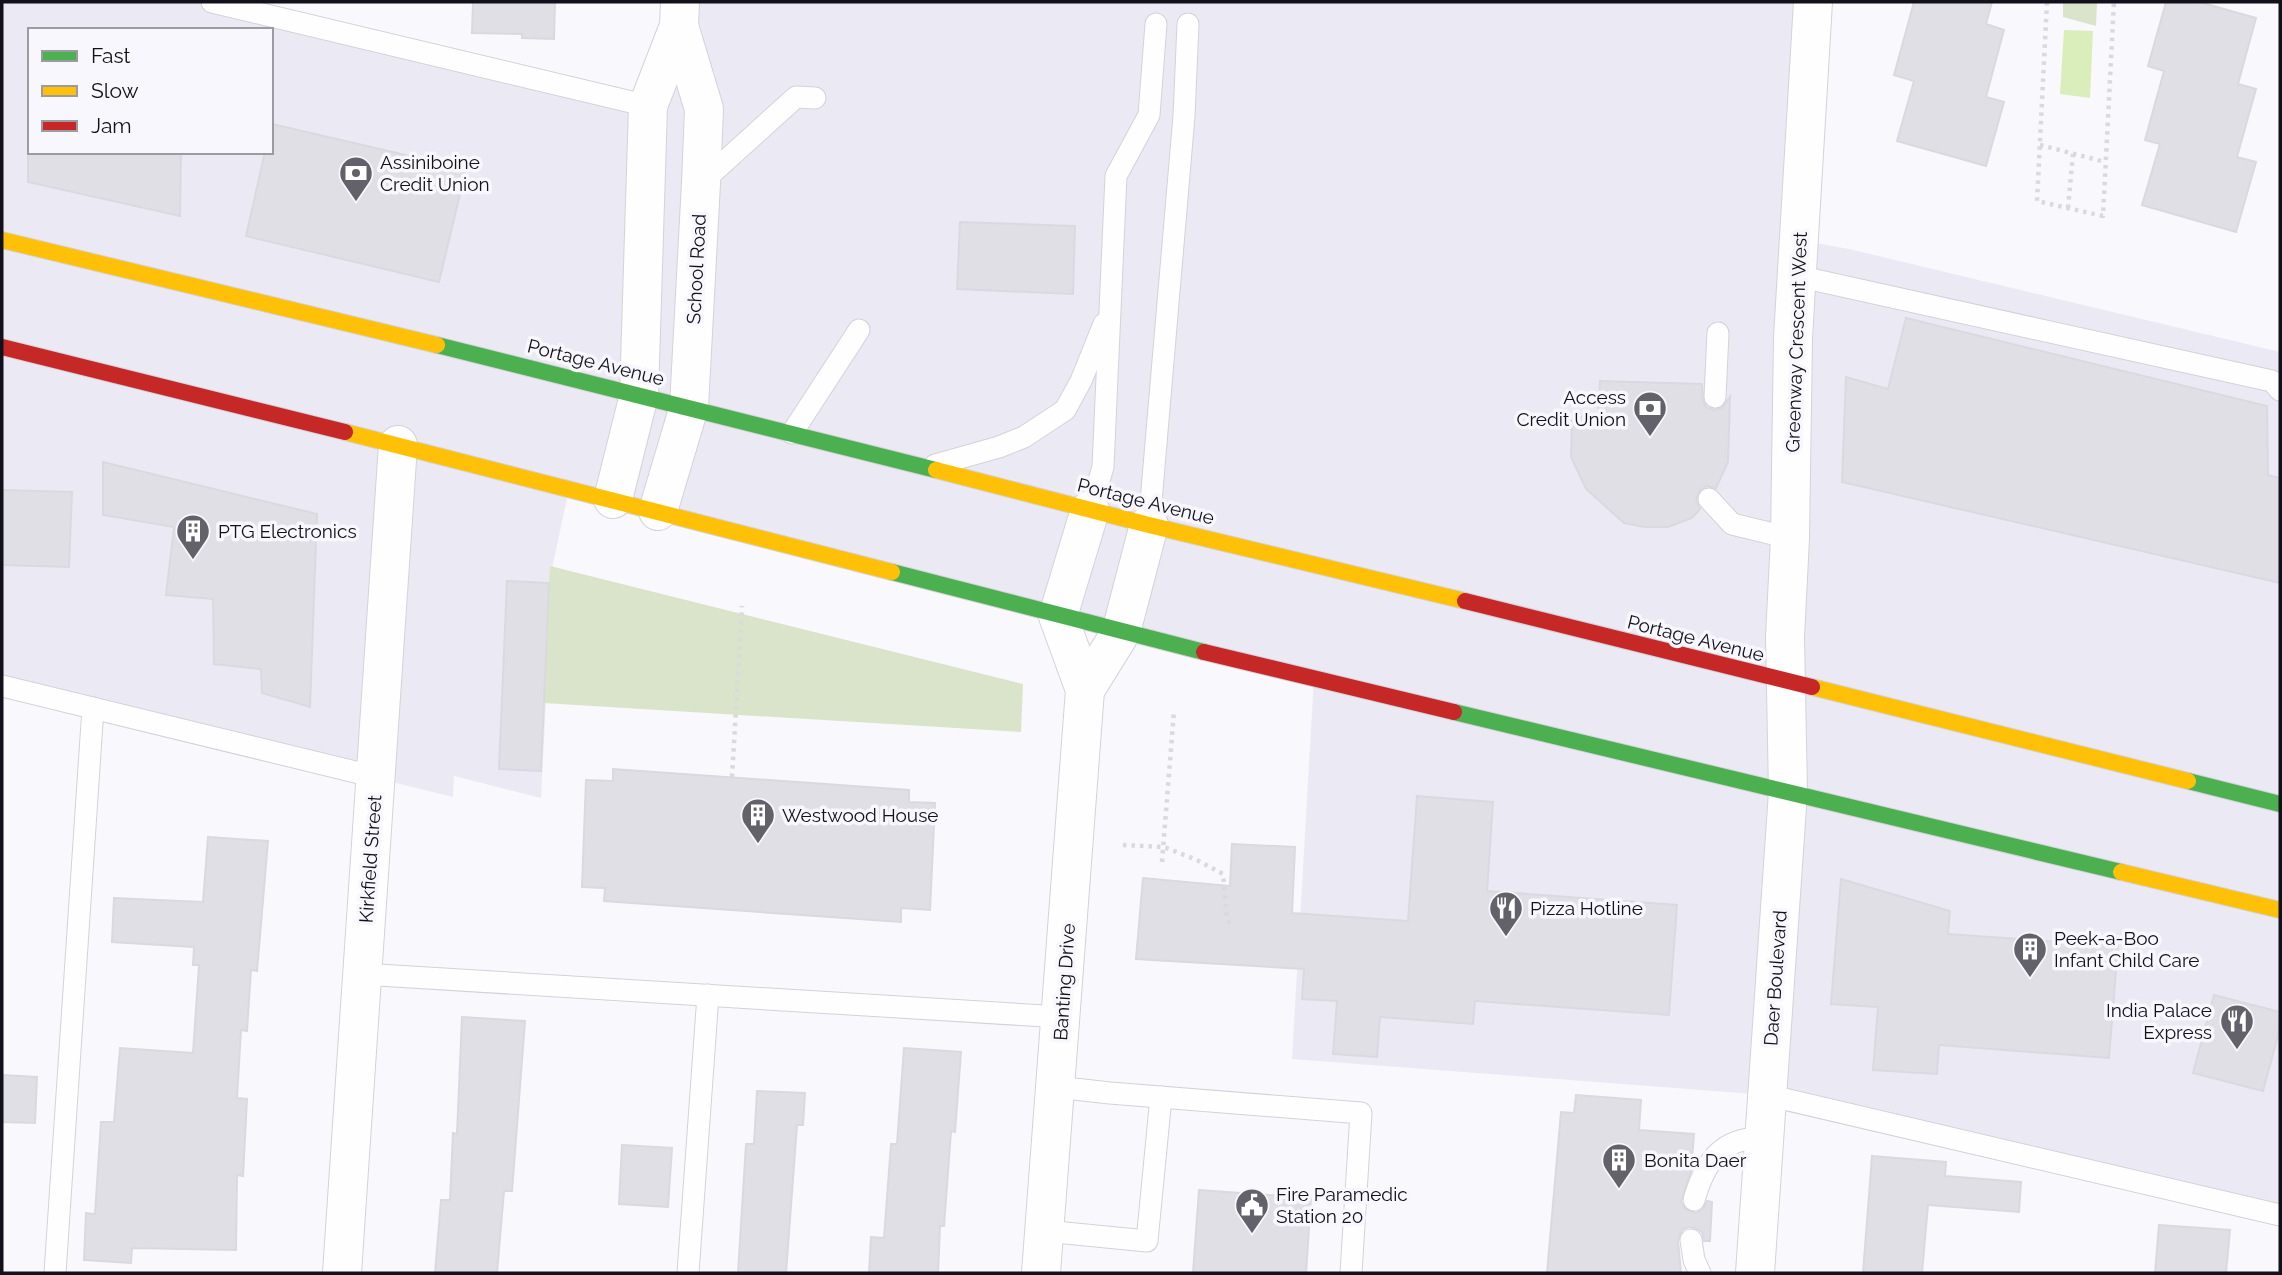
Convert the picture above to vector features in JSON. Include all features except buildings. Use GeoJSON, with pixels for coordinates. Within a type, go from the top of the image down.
{"type":"FeatureCollection","features":[{"type":"Feature","properties":{"kind":"highway","name":"Portage Avenue"},"geometry":{"type":"LineString","coordinates":[[2,240],[396,334],[1149,525],[1488,606],[2280,804]]}},
{"type":"Feature","properties":{"kind":"highway"},"geometry":{"type":"LineString","coordinates":[[2,347],[613,499],[1121,632],[2280,910]]}},
{"type":"Feature","properties":{"kind":"street","name":"Greenway Crescent West"},"geometry":{"type":"LineString","coordinates":[[1788,682],[1786,637],[1793,338],[1813,2]]}},
{"type":"Feature","properties":{"kind":"street","name":"School Road"},"geometry":{"type":"LineString","coordinates":[[613,499],[639,396],[648,106],[680,14]]}},
{"type":"Feature","properties":{"kind":"street","name":"School Road"},"geometry":{"type":"LineString","coordinates":[[659,511],[689,407],[701,183],[704,109],[680,14]]}},
{"type":"Feature","properties":{"kind":"street","name":"Kirkfield Street"},"geometry":{"type":"LineString","coordinates":[[342,1273],[398,445]]}},
{"type":"Feature","properties":{"kind":"street"},"geometry":{"type":"LineString","coordinates":[[1058,616],[1090,510]]}},
{"type":"Feature","properties":{"kind":"street","name":"Banting Drive"},"geometry":{"type":"LineString","coordinates":[[1085,691],[1121,632],[1149,525]]}},
{"type":"Feature","properties":{"kind":"street","name":"Banting Drive"},"geometry":{"type":"LineString","coordinates":[[1041,1273],[1085,691],[1058,616]]}},
{"type":"Feature","properties":{"kind":"street","name":"Daer Boulevard"},"geometry":{"type":"LineString","coordinates":[[1755,1273],[1788,792],[1788,682]]}},
{"type":"Feature","properties":{"kind":"lane"},"geometry":{"type":"LineString","coordinates":[[212,2],[648,106]]}},
{"type":"Feature","properties":{"kind":"lane"},"geometry":{"type":"LineString","coordinates":[[1090,510],[1103,467],[1116,176],[1150,114],[1156,24]]}},
{"type":"Feature","properties":{"kind":"lane"},"geometry":{"type":"LineString","coordinates":[[1149,525],[1184,116],[1188,24]]}},
{"type":"Feature","properties":{"kind":"lane"},"geometry":{"type":"LineString","coordinates":[[701,183],[796,97],[815,98]]}},
{"type":"Feature","properties":{"kind":"lane"},"geometry":{"type":"LineString","coordinates":[[1797,275],[2272,381],[2280,390]]}},
{"type":"Feature","properties":{"kind":"lane"},"geometry":{"type":"LineString","coordinates":[[928,467],[999,447],[1024,436],[1065,410],[1081,381],[1110,309]]}},
{"type":"Feature","properties":{"kind":"lane"},"geometry":{"type":"LineString","coordinates":[[792,433],[859,330]]}},
{"type":"Feature","properties":{"kind":"lane"},"geometry":{"type":"LineString","coordinates":[[1714,397],[1718,333]]}},
{"type":"Feature","properties":{"kind":"lane"},"geometry":{"type":"LineString","coordinates":[[1709,499],[1732,524],[1790,538]]}},
{"type":"Feature","properties":{"kind":"lane"},"geometry":{"type":"LineString","coordinates":[[2,686],[376,777]]}},
{"type":"Feature","properties":{"kind":"lane"},"geometry":{"type":"LineString","coordinates":[[55,1273],[93,708]]}},
{"type":"Feature","properties":{"kind":"lane"},"geometry":{"type":"LineString","coordinates":[[362,974],[1061,1017]]}},
{"type":"Feature","properties":{"kind":"lane"},"geometry":{"type":"LineString","coordinates":[[688,1273],[708,995]]}},
{"type":"Feature","properties":{"kind":"lane"},"geometry":{"type":"LineString","coordinates":[[1056,1087],[1361,1113],[1351,1273]]}},
{"type":"Feature","properties":{"kind":"lane"},"geometry":{"type":"LineString","coordinates":[[1767,1095],[2280,1215]]}},
{"type":"Feature","properties":{"kind":"lane"},"geometry":{"type":"LineString","coordinates":[[1045,1231],[1147,1241],[1161,1097]]}},
{"type":"Feature","properties":{"kind":"lane"},"geometry":{"type":"LineString","coordinates":[[1694,1200],[1709,1163],[1730,1143],[1745,1138],[1764,1139]]}},
{"type":"Feature","properties":{"kind":"lane"},"geometry":{"type":"LineString","coordinates":[[1691,1240],[1700,1273]]}},
{"type":"Feature","properties":{"kind":"path"},"geometry":{"type":"LineString","coordinates":[[2047,2],[2037,201],[2103,216],[2114,2]]}},
{"type":"Feature","properties":{"kind":"path"},"geometry":{"type":"LineString","coordinates":[[2040,145],[2105,162]]}},
{"type":"Feature","properties":{"kind":"path"},"geometry":{"type":"LineString","coordinates":[[2068,209],[2073,154]]}},
{"type":"Feature","properties":{"kind":"path"},"geometry":{"type":"LineString","coordinates":[[732,777],[742,606]]}},
{"type":"Feature","properties":{"kind":"path"},"geometry":{"type":"LineString","coordinates":[[1162,862],[1174,711]]}},
{"type":"Feature","properties":{"kind":"path"},"geometry":{"type":"LineString","coordinates":[[1122,845],[1164,847],[1223,874],[1227,918],[1231,927]]}},
{"type":"Feature","properties":{"kind":"shaded area"},"geometry":{"type":"Polygon","coordinates":[[[2,2],[212,2],[648,106],[680,2],[1813,2],[1799,240],[1849,249],[2280,352],[2280,1215],[1767,1095],[1292,1059],[1314,678],[569,489],[553,564],[541,798],[454,776],[453,797],[2,686],[2,2]]]}},
{"type":"Feature","properties":{"kind":"shaded area"},"geometry":{"type":"Polygon","coordinates":[[[2063,2],[2097,2],[2096,26],[2063,17],[2063,2]]]}},
{"type":"Feature","properties":{"kind":"shaded area"},"geometry":{"type":"Polygon","coordinates":[[[2064,30],[2093,31],[2090,98],[2060,94],[2064,30]]]}},
{"type":"Feature","properties":{"kind":"shaded area"},"geometry":{"type":"Polygon","coordinates":[[[550,566],[1023,684],[1021,732],[544,703],[550,566]]]}},
{"type":"Feature","properties":{"kind":"traffic: fast"},"geometry":{"type":"LineString","coordinates":[[437,345],[936,470]]}},
{"type":"Feature","properties":{"kind":"traffic: fast"},"geometry":{"type":"LineString","coordinates":[[892,572],[1204,652]]}},
{"type":"Feature","properties":{"kind":"traffic: fast"},"geometry":{"type":"LineString","coordinates":[[1454,712],[2121,872]]}},
{"type":"Feature","properties":{"kind":"traffic: fast"},"geometry":{"type":"LineString","coordinates":[[2188,781],[2280,804]]}},
{"type":"Feature","properties":{"kind":"traffic: slow"},"geometry":{"type":"LineString","coordinates":[[2,240],[437,345]]}},
{"type":"Feature","properties":{"kind":"traffic: slow"},"geometry":{"type":"LineString","coordinates":[[345,432],[892,572]]}},
{"type":"Feature","properties":{"kind":"traffic: slow"},"geometry":{"type":"LineString","coordinates":[[936,470],[1149,525],[1465,601]]}},
{"type":"Feature","properties":{"kind":"traffic: slow"},"geometry":{"type":"LineString","coordinates":[[1812,687],[2188,781]]}},
{"type":"Feature","properties":{"kind":"traffic: slow"},"geometry":{"type":"LineString","coordinates":[[2121,872],[2280,910]]}},
{"type":"Feature","properties":{"kind":"traffic: jam"},"geometry":{"type":"LineString","coordinates":[[2,347],[345,432]]}},
{"type":"Feature","properties":{"kind":"traffic: jam"},"geometry":{"type":"LineString","coordinates":[[1465,601],[1812,687]]}},
{"type":"Feature","properties":{"kind":"traffic: jam"},"geometry":{"type":"LineString","coordinates":[[1204,652],[1454,712]]}},
{"type":"Feature","properties":{"kind":"place","name":"Assiniboine Credit Union"},"geometry":{"type":"Point","coordinates":[356,203]}},
{"type":"Feature","properties":{"kind":"place","name":"Access Credit Union"},"geometry":{"type":"Point","coordinates":[1650,438]}},
{"type":"Feature","properties":{"kind":"place","name":"PTG Electronics"},"geometry":{"type":"Point","coordinates":[193,561]}},
{"type":"Feature","properties":{"kind":"place","name":"Westwood House"},"geometry":{"type":"Point","coordinates":[758,845]}},
{"type":"Feature","properties":{"kind":"place","name":"Pizza Hotline"},"geometry":{"type":"Point","coordinates":[1506,938]}},
{"type":"Feature","properties":{"kind":"place","name":"Peek-a-Boo Infant Child Care"},"geometry":{"type":"Point","coordinates":[2030,979]}},
{"type":"Feature","properties":{"kind":"place","name":"India Palace Express"},"geometry":{"type":"Point","coordinates":[2237,1051]}},
{"type":"Feature","properties":{"kind":"place","name":"Bonita Daer"},"geometry":{"type":"Point","coordinates":[1619,1190]}},
{"type":"Feature","properties":{"kind":"place","name":"Fire Paramedic Station 20"},"geometry":{"type":"Point","coordinates":[1252,1235]}}]}
